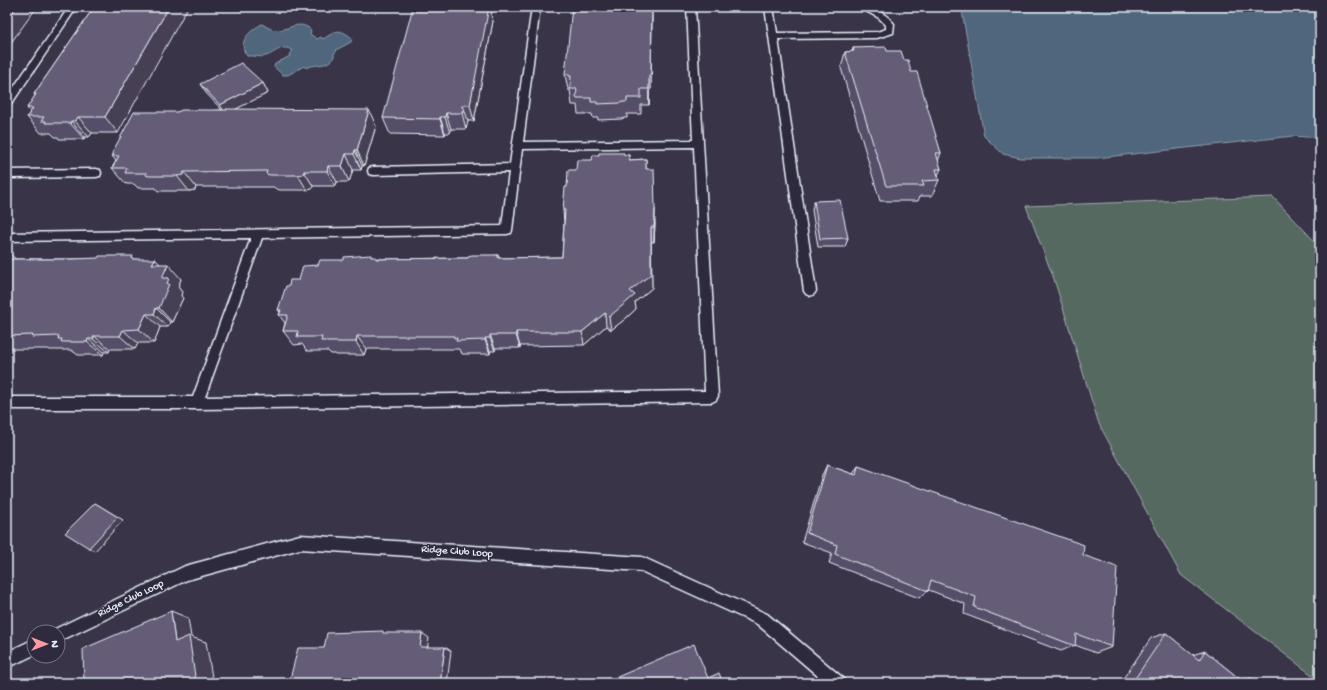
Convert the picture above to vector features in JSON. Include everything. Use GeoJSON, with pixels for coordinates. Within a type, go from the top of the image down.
{"type":"FeatureCollection","features":[{"type":"Feature","properties":{"kind":"lane"},"geometry":{"type":"LineString","coordinates":[[7,104],[73,7]]}},
{"type":"Feature","properties":{"kind":"lane"},"geometry":{"type":"LineString","coordinates":[[7,237],[507,230],[536,7]]}},
{"type":"Feature","properties":{"kind":"lane"},"geometry":{"type":"LineString","coordinates":[[7,403],[197,403],[712,396],[691,7]]}},
{"type":"Feature","properties":{"kind":"lane"},"geometry":{"type":"LineString","coordinates":[[769,7],[810,291]]}},
{"type":"Feature","properties":{"kind":"lane"},"geometry":{"type":"LineString","coordinates":[[773,36],[877,35],[890,31],[890,24],[885,18],[862,7]]}},
{"type":"Feature","properties":{"kind":"lane"},"geometry":{"type":"LineString","coordinates":[[518,146],[698,143]]}},
{"type":"Feature","properties":{"kind":"lane"},"geometry":{"type":"LineString","coordinates":[[373,171],[515,168]]}},
{"type":"Feature","properties":{"kind":"lane"},"geometry":{"type":"LineString","coordinates":[[7,174],[96,172]]}},
{"type":"Feature","properties":{"kind":"lane"},"geometry":{"type":"LineString","coordinates":[[197,403],[258,233]]}},
{"type":"Feature","properties":{"kind":"lane","name":"Ridge Club Loop"},"geometry":{"type":"LineString","coordinates":[[66,631],[185,573],[300,542],[642,564],[762,619],[838,683]]}},
{"type":"Feature","properties":{"kind":"lane"},"geometry":{"type":"LineString","coordinates":[[7,660],[26,650]]}},
{"type":"Feature","properties":{"kind":"green space"},"geometry":{"type":"Polygon","coordinates":[[[1273,197],[1320,247],[1320,681],[1181,575],[1099,424],[1054,279],[1026,206],[1273,197]]]}},
{"type":"Feature","properties":{"kind":"water"},"geometry":{"type":"Polygon","coordinates":[[[965,7],[1320,7],[1320,138],[1293,136],[1097,158],[1021,158],[1003,154],[984,136],[962,11],[965,7]]]}},
{"type":"Feature","properties":{"kind":"water"},"geometry":{"type":"Polygon","coordinates":[[[262,24],[275,30],[300,25],[311,30],[310,34],[317,39],[321,37],[323,39],[338,31],[344,32],[352,38],[351,42],[336,50],[337,51],[334,53],[334,57],[328,63],[306,68],[304,66],[288,75],[283,75],[274,67],[275,64],[290,56],[289,54],[293,51],[282,48],[270,55],[261,57],[247,56],[244,51],[243,46],[246,37],[262,24]]]}},
{"type":"Feature","properties":{"kind":"building"},"geometry":{"type":"Polygon","coordinates":[[[7,7],[16,7],[7,20],[7,7]]]}},
{"type":"Feature","properties":{"kind":"building"},"geometry":{"type":"Polygon","coordinates":[[[94,7],[169,7],[105,117],[78,117],[75,121],[71,121],[70,123],[45,123],[46,121],[41,121],[44,117],[27,117],[33,108],[27,108],[36,94],[34,94],[94,7]]]}},
{"type":"Feature","properties":{"kind":"building"},"geometry":{"type":"Polygon","coordinates":[[[413,7],[489,7],[470,105],[463,105],[462,113],[446,113],[445,117],[440,117],[440,119],[383,118],[413,7]]]}},
{"type":"Feature","properties":{"kind":"building"},"geometry":{"type":"Polygon","coordinates":[[[572,7],[652,7],[651,73],[649,75],[649,89],[641,89],[641,98],[627,98],[627,102],[621,103],[597,104],[597,102],[591,102],[591,98],[576,98],[577,89],[570,89],[571,76],[569,76],[569,74],[565,74],[572,7]]]}},
{"type":"Feature","properties":{"kind":"building"},"geometry":{"type":"Polygon","coordinates":[[[886,47],[887,51],[901,51],[904,60],[908,60],[911,72],[917,72],[941,153],[936,153],[941,169],[936,169],[939,180],[922,181],[924,186],[886,186],[845,52],[854,51],[853,48],[886,47]]]}},
{"type":"Feature","properties":{"kind":"building"},"geometry":{"type":"Polygon","coordinates":[[[241,63],[263,83],[220,105],[200,84],[241,63]]]}},
{"type":"Feature","properties":{"kind":"building"},"geometry":{"type":"Polygon","coordinates":[[[226,109],[369,110],[357,150],[355,150],[354,154],[346,154],[342,166],[328,166],[327,171],[304,171],[303,174],[298,175],[270,175],[266,174],[267,171],[184,172],[183,175],[177,176],[149,176],[146,175],[147,173],[125,173],[127,168],[112,168],[119,156],[112,156],[114,153],[112,153],[134,112],[227,110],[226,109]]]}},
{"type":"Feature","properties":{"kind":"building"},"geometry":{"type":"Polygon","coordinates":[[[599,153],[624,153],[624,155],[629,155],[629,160],[646,159],[646,169],[654,169],[655,209],[654,227],[651,227],[651,274],[630,291],[635,295],[609,317],[605,313],[582,332],[516,332],[516,335],[490,335],[490,338],[485,338],[485,340],[456,341],[457,338],[454,338],[454,336],[357,336],[356,342],[327,342],[321,341],[322,337],[297,337],[298,331],[283,331],[288,315],[279,315],[281,310],[278,310],[286,286],[289,286],[290,280],[299,280],[303,266],[318,265],[320,260],[344,260],[344,257],[371,255],[371,257],[376,257],[376,259],[468,258],[468,256],[472,255],[498,255],[498,258],[562,257],[565,210],[563,210],[568,170],[576,170],[577,160],[592,160],[593,155],[599,155],[599,153]]]}},
{"type":"Feature","properties":{"kind":"building"},"geometry":{"type":"Polygon","coordinates":[[[840,200],[848,238],[820,239],[814,201],[840,200]]]}},
{"type":"Feature","properties":{"kind":"building"},"geometry":{"type":"Polygon","coordinates":[[[99,256],[133,256],[132,259],[155,259],[152,264],[168,264],[162,278],[169,278],[167,284],[169,284],[159,308],[156,308],[154,314],[146,314],[139,329],[123,330],[120,336],[94,336],[93,339],[88,339],[87,342],[61,342],[62,339],[58,339],[59,336],[7,336],[7,259],[73,259],[98,258],[99,256]]]}},
{"type":"Feature","properties":{"kind":"building"},"geometry":{"type":"Polygon","coordinates":[[[827,465],[856,475],[858,466],[1084,545],[1083,555],[1117,567],[1112,647],[1076,634],[1075,646],[974,607],[976,597],[931,580],[928,591],[835,554],[837,545],[807,533],[827,465]]]}},
{"type":"Feature","properties":{"kind":"building"},"geometry":{"type":"Polygon","coordinates":[[[95,503],[118,517],[89,548],[65,533],[95,503]]]}},
{"type":"Feature","properties":{"kind":"building"},"geometry":{"type":"Polygon","coordinates":[[[171,611],[175,642],[189,636],[196,683],[84,683],[83,649],[171,611]]]}},
{"type":"Feature","properties":{"kind":"building"},"geometry":{"type":"Polygon","coordinates":[[[383,631],[383,633],[422,633],[420,647],[445,647],[440,683],[289,683],[298,648],[324,648],[327,633],[383,631]]]}},
{"type":"Feature","properties":{"kind":"building"},"geometry":{"type":"Polygon","coordinates":[[[1166,633],[1199,660],[1205,651],[1245,683],[1132,683],[1166,633]]]}},
{"type":"Feature","properties":{"kind":"building"},"geometry":{"type":"Polygon","coordinates":[[[694,644],[708,678],[719,673],[723,683],[617,683],[615,678],[694,644]]]}},
{"type":"Feature","properties":{"kind":"building"},"geometry":{"type":"Polygon","coordinates":[[[1251,678],[1257,683],[1248,683],[1251,678]]]}}]}
